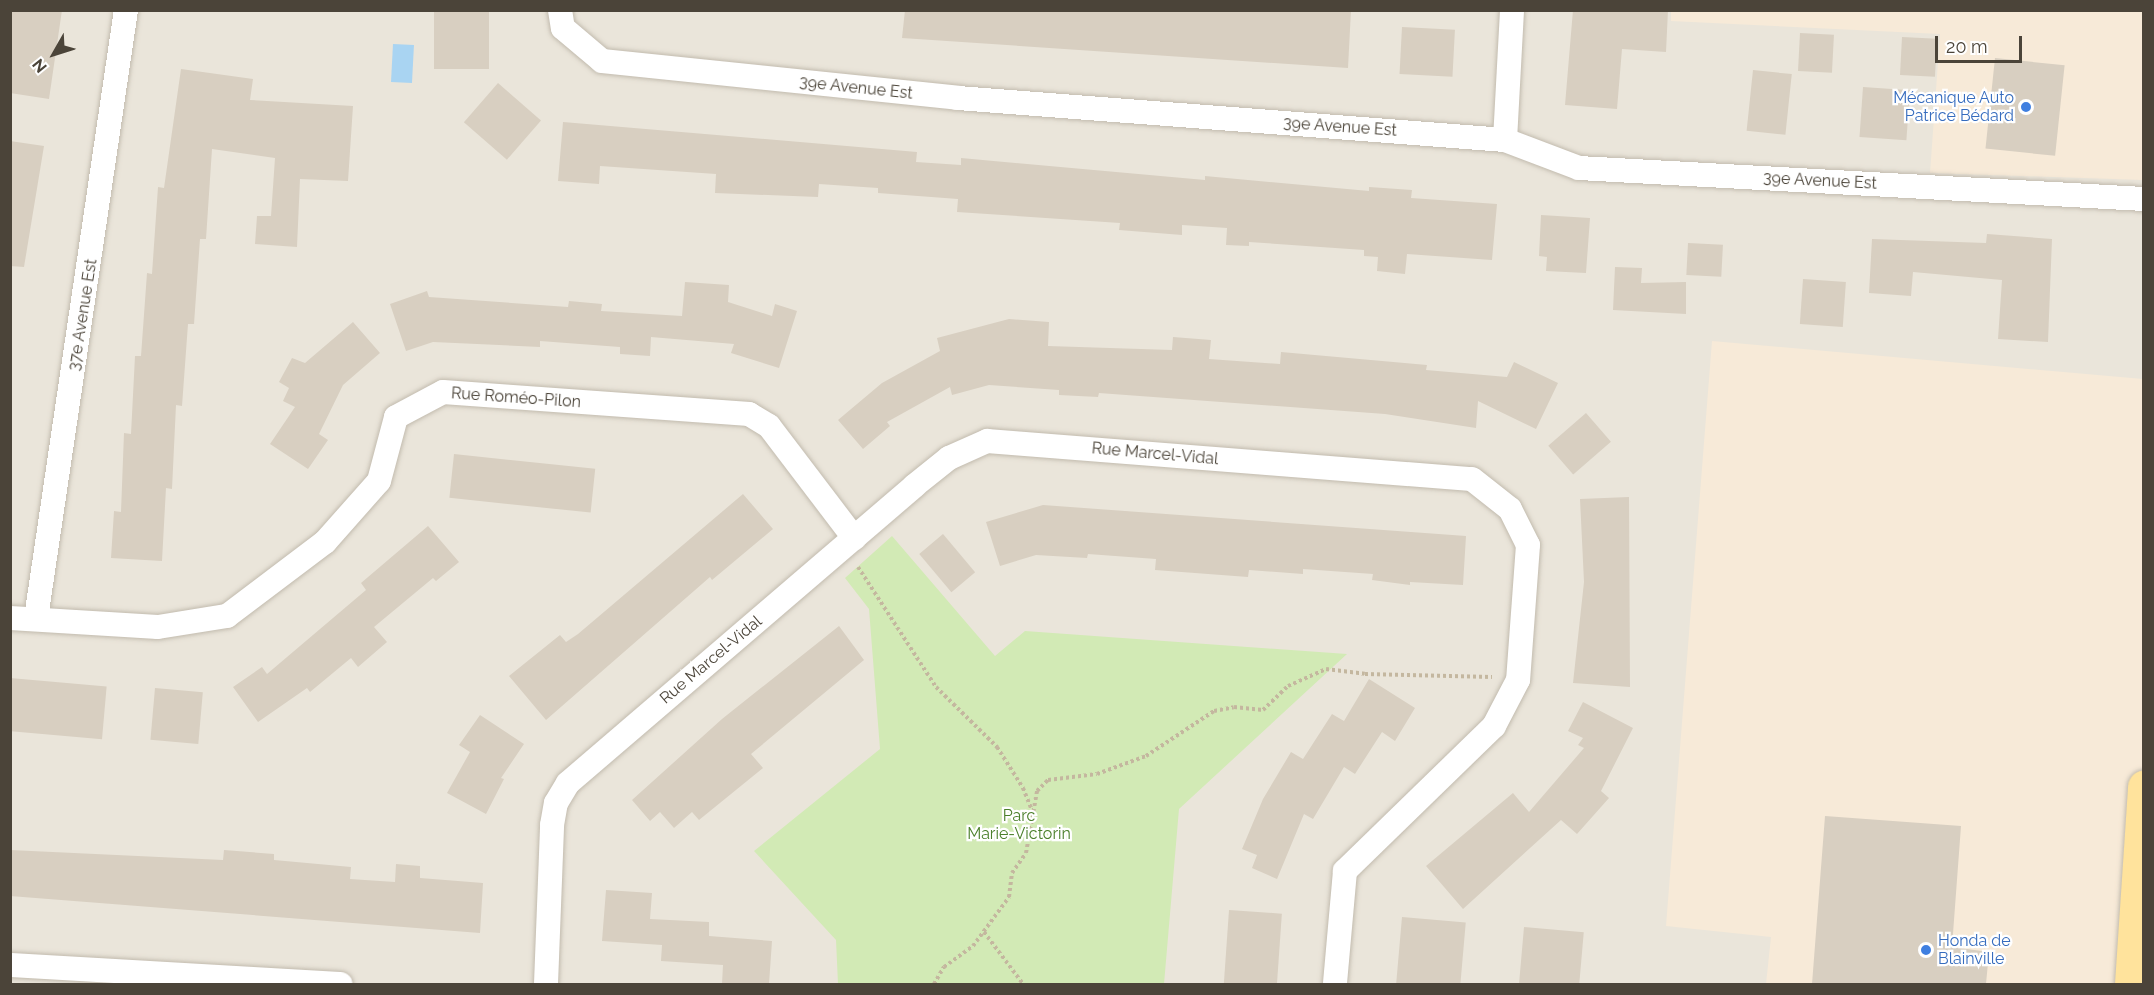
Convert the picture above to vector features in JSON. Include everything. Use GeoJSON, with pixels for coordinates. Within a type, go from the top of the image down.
{"type":"FeatureCollection","features":[{"type":"Feature","properties":{"kind":"main road"},"geometry":{"type":"LineString","coordinates":[[2131,984],[2144,786]]}},
{"type":"Feature","properties":{"kind":"street","name":"37e Avenue Est"},"geometry":{"type":"LineString","coordinates":[[36,618],[126,10]]}},
{"type":"Feature","properties":{"kind":"street","name":"39e Avenue Est"},"geometry":{"type":"LineString","coordinates":[[560,10],[563,28],[602,61],[958,98],[1505,140],[1579,168],[2144,199]]}},
{"type":"Feature","properties":{"kind":"street"},"geometry":{"type":"LineString","coordinates":[[1505,140],[1512,10]]}},
{"type":"Feature","properties":{"kind":"street","name":"Rue Roméo-Pilon"},"geometry":{"type":"LineString","coordinates":[[10,618],[158,627],[227,616],[325,542],[380,481],[396,417],[443,392],[749,414],[769,426],[848,543]]}},
{"type":"Feature","properties":{"kind":"street","name":"Rue Marcel-Vidal"},"geometry":{"type":"LineString","coordinates":[[546,984],[552,825],[556,803],[568,783],[950,458],[987,441],[1472,479],[1510,509],[1528,545],[1518,680],[1494,726],[1345,871],[1335,984]]}},
{"type":"Feature","properties":{"kind":"street"},"geometry":{"type":"LineString","coordinates":[[10,965],[340,984]]}},
{"type":"Feature","properties":{"kind":"path"},"geometry":{"type":"LineString","coordinates":[[848,543],[936,687],[997,747],[1023,788],[1032,810]]}},
{"type":"Feature","properties":{"kind":"path"},"geometry":{"type":"LineString","coordinates":[[934,984],[944,967],[984,932],[1009,897],[1012,873],[1026,853],[1037,791],[1048,780],[1097,774],[1146,756],[1214,711],[1234,707],[1263,710],[1288,686],[1326,669],[1518,680]]}},
{"type":"Feature","properties":{"kind":"path"},"geometry":{"type":"LineString","coordinates":[[984,932],[1023,984]]}},
{"type":"Feature","properties":{"kind":"shaded area"},"geometry":{"type":"Polygon","coordinates":[[[1671,10],[2143,11],[2143,180],[1930,173],[1940,34],[1671,21],[1671,10]]]}},
{"type":"Feature","properties":{"kind":"shaded area"},"geometry":{"type":"Polygon","coordinates":[[[11,11],[2143,11],[2143,984],[11,984],[11,11]]]}},
{"type":"Feature","properties":{"kind":"shaded area"},"geometry":{"type":"Polygon","coordinates":[[[1712,341],[2143,379],[2143,984],[1766,984],[1771,937],[1666,926],[1712,341]]]}},
{"type":"Feature","properties":{"kind":"green space","name":"Parc Marie-Victorin"},"geometry":{"type":"Polygon","coordinates":[[[892,536],[995,656],[1025,631],[1347,654],[1179,809],[1164,984],[838,984],[836,940],[754,851],[880,749],[869,609],[845,578],[892,536]]]}},
{"type":"Feature","properties":{"kind":"water"},"geometry":{"type":"Polygon","coordinates":[[[393,44],[414,45],[412,83],[391,82],[393,44]]]}},
{"type":"Feature","properties":{"kind":"building"},"geometry":{"type":"Polygon","coordinates":[[[10,10],[62,10],[49,99],[10,93],[10,10]]]}},
{"type":"Feature","properties":{"kind":"building"},"geometry":{"type":"Polygon","coordinates":[[[434,10],[489,10],[489,69],[434,69],[434,10]]]}},
{"type":"Feature","properties":{"kind":"building"},"geometry":{"type":"Polygon","coordinates":[[[905,10],[1351,10],[1348,68],[902,38],[905,10]]]}},
{"type":"Feature","properties":{"kind":"building"},"geometry":{"type":"Polygon","coordinates":[[[1573,10],[1668,10],[1666,52],[1622,49],[1617,109],[1565,105],[1573,10]]]}},
{"type":"Feature","properties":{"kind":"building"},"geometry":{"type":"Polygon","coordinates":[[[1402,27],[1455,30],[1452,77],[1400,74],[1402,27]]]}},
{"type":"Feature","properties":{"kind":"building"},"geometry":{"type":"Polygon","coordinates":[[[1800,33],[1834,35],[1832,73],[1798,71],[1800,33]]]}},
{"type":"Feature","properties":{"kind":"building"},"geometry":{"type":"Polygon","coordinates":[[[1902,37],[1937,39],[1935,77],[1900,75],[1902,37]]]}},
{"type":"Feature","properties":{"kind":"building","name":"Mécanique Auto Patrice Bédard"},"geometry":{"type":"Polygon","coordinates":[[[1995,58],[2065,65],[2055,156],[1985,149],[1995,58]]]}},
{"type":"Feature","properties":{"kind":"building"},"geometry":{"type":"Polygon","coordinates":[[[181,69],[253,79],[250,100],[353,106],[348,181],[300,179],[297,247],[255,244],[257,216],[271,216],[275,158],[212,149],[206,239],[200,239],[194,324],[188,324],[182,406],[176,405],[172,489],[166,488],[162,561],[111,558],[114,511],[121,512],[124,433],[131,434],[135,356],[141,356],[147,273],[152,274],[158,187],[164,188],[181,69]]]}},
{"type":"Feature","properties":{"kind":"building"},"geometry":{"type":"Polygon","coordinates":[[[1753,70],[1792,74],[1785,135],[1747,131],[1753,70]]]}},
{"type":"Feature","properties":{"kind":"building"},"geometry":{"type":"Polygon","coordinates":[[[498,83],[541,120],[507,160],[464,122],[498,83]]]}},
{"type":"Feature","properties":{"kind":"building"},"geometry":{"type":"Polygon","coordinates":[[[1863,87],[1910,90],[1906,140],[1860,137],[1863,87]]]}},
{"type":"Feature","properties":{"kind":"building"},"geometry":{"type":"Polygon","coordinates":[[[563,122],[917,152],[916,162],[961,165],[961,158],[1205,180],[1205,176],[1369,191],[1369,187],[1412,190],[1411,198],[1497,204],[1492,260],[1407,254],[1405,274],[1377,271],[1378,257],[1364,256],[1364,250],[1249,242],[1249,246],[1226,245],[1227,228],[1182,225],[1182,235],[1119,230],[1120,223],[957,212],[958,199],[878,193],[878,188],[819,184],[818,197],[715,193],[716,174],[600,166],[599,184],[558,181],[563,122]]]}},
{"type":"Feature","properties":{"kind":"building"},"geometry":{"type":"Polygon","coordinates":[[[10,141],[44,146],[24,267],[10,266],[10,141]]]}},
{"type":"Feature","properties":{"kind":"building"},"geometry":{"type":"Polygon","coordinates":[[[1541,215],[1590,218],[1586,273],[1546,271],[1547,257],[1539,256],[1541,215]]]}},
{"type":"Feature","properties":{"kind":"building"},"geometry":{"type":"Polygon","coordinates":[[[1987,234],[2052,239],[2048,342],[1998,339],[2002,280],[1913,272],[1911,296],[1869,293],[1872,239],[1986,243],[1987,234]]]}},
{"type":"Feature","properties":{"kind":"building"},"geometry":{"type":"Polygon","coordinates":[[[1688,243],[1723,245],[1721,277],[1686,275],[1688,243]]]}},
{"type":"Feature","properties":{"kind":"building"},"geometry":{"type":"Polygon","coordinates":[[[1615,267],[1642,268],[1641,283],[1686,282],[1686,314],[1613,310],[1615,267]]]}},
{"type":"Feature","properties":{"kind":"building"},"geometry":{"type":"Polygon","coordinates":[[[1803,279],[1846,282],[1843,327],[1800,324],[1803,279]]]}},
{"type":"Feature","properties":{"kind":"building"},"geometry":{"type":"Polygon","coordinates":[[[685,282],[729,285],[728,302],[772,316],[775,304],[797,311],[779,368],[731,353],[734,344],[651,337],[650,356],[620,354],[620,347],[540,341],[540,347],[433,342],[406,351],[390,304],[427,291],[429,297],[568,307],[569,301],[602,304],[601,311],[682,316],[685,282]]]}},
{"type":"Feature","properties":{"kind":"building"},"geometry":{"type":"Polygon","coordinates":[[[1009,319],[1049,322],[1048,346],[1172,350],[1173,337],[1211,340],[1209,359],[1280,364],[1281,352],[1427,365],[1426,370],[1507,377],[1514,362],[1558,383],[1536,429],[1478,401],[1476,428],[1385,414],[1099,393],[1098,397],[1059,395],[1059,390],[989,385],[952,395],[950,387],[887,422],[890,426],[863,449],[838,420],[882,383],[940,351],[937,338],[1009,319]]]}},
{"type":"Feature","properties":{"kind":"building"},"geometry":{"type":"Polygon","coordinates":[[[353,322],[380,353],[343,385],[319,434],[328,440],[308,469],[270,444],[295,407],[283,401],[289,388],[279,382],[292,358],[305,363],[353,322]]]}},
{"type":"Feature","properties":{"kind":"building"},"geometry":{"type":"Polygon","coordinates":[[[1586,413],[1611,442],[1573,474],[1548,446],[1586,413]]]}},
{"type":"Feature","properties":{"kind":"building"},"geometry":{"type":"Polygon","coordinates":[[[454,454],[595,469],[591,513],[449,498],[454,454]]]}},
{"type":"Feature","properties":{"kind":"building"},"geometry":{"type":"Polygon","coordinates":[[[743,494],[773,529],[712,580],[710,577],[546,720],[509,676],[560,635],[566,642],[578,634],[743,494]]]}},
{"type":"Feature","properties":{"kind":"building"},"geometry":{"type":"Polygon","coordinates":[[[1629,497],[1630,687],[1573,683],[1584,582],[1580,499],[1629,497]]]}},
{"type":"Feature","properties":{"kind":"building"},"geometry":{"type":"Polygon","coordinates":[[[1043,505],[1466,536],[1463,585],[1410,582],[1410,585],[1372,580],[1373,574],[1303,569],[1303,574],[1249,570],[1248,577],[1155,570],[1156,559],[1088,554],[1087,558],[1036,555],[1000,566],[986,522],[1043,505]]]}},
{"type":"Feature","properties":{"kind":"building"},"geometry":{"type":"Polygon","coordinates":[[[428,526],[459,562],[436,581],[433,578],[374,627],[387,642],[358,667],[351,658],[310,692],[307,688],[258,722],[233,687],[262,667],[267,674],[366,590],[361,583],[428,526]]]}},
{"type":"Feature","properties":{"kind":"building"},"geometry":{"type":"Polygon","coordinates":[[[943,534],[975,572],[951,592],[919,554],[943,534]]]}},
{"type":"Feature","properties":{"kind":"building"},"geometry":{"type":"Polygon","coordinates":[[[839,626],[864,660],[751,754],[763,768],[699,820],[692,812],[674,828],[660,812],[650,821],[632,800],[722,719],[839,626]]]}},
{"type":"Feature","properties":{"kind":"building"},"geometry":{"type":"Polygon","coordinates":[[[10,678],[107,686],[102,739],[10,731],[10,678]]]}},
{"type":"Feature","properties":{"kind":"building"},"geometry":{"type":"Polygon","coordinates":[[[1369,679],[1415,708],[1395,741],[1382,732],[1355,774],[1344,767],[1313,819],[1304,814],[1277,879],[1252,868],[1257,855],[1242,849],[1263,799],[1291,752],[1303,759],[1332,714],[1344,721],[1369,679]]]}},
{"type":"Feature","properties":{"kind":"building"},"geometry":{"type":"Polygon","coordinates":[[[155,688],[203,692],[198,744],[150,740],[155,688]]]}},
{"type":"Feature","properties":{"kind":"building"},"geometry":{"type":"Polygon","coordinates":[[[1583,702],[1633,728],[1601,791],[1609,798],[1577,834],[1561,820],[1463,909],[1426,866],[1513,793],[1529,812],[1584,748],[1578,745],[1583,738],[1568,731],[1583,702]]]}},
{"type":"Feature","properties":{"kind":"building"},"geometry":{"type":"Polygon","coordinates":[[[480,715],[524,744],[501,778],[504,779],[486,814],[447,793],[470,752],[459,745],[480,715]]]}},
{"type":"Feature","properties":{"kind":"building"},"geometry":{"type":"Polygon","coordinates":[[[1825,816],[1961,826],[1952,947],[1989,952],[1986,984],[1812,984],[1825,816]]]}},
{"type":"Feature","properties":{"kind":"building"},"geometry":{"type":"Polygon","coordinates":[[[10,850],[223,860],[224,850],[274,854],[274,860],[351,867],[350,879],[395,882],[396,864],[420,866],[420,878],[483,883],[480,933],[10,896],[10,850]]]}},
{"type":"Feature","properties":{"kind":"building"},"geometry":{"type":"Polygon","coordinates":[[[606,890],[652,893],[650,919],[709,922],[709,936],[772,941],[769,984],[722,984],[723,965],[661,961],[662,945],[602,941],[606,890]]]}},
{"type":"Feature","properties":{"kind":"building"},"geometry":{"type":"Polygon","coordinates":[[[1229,910],[1282,914],[1277,984],[1224,984],[1229,910]]]}},
{"type":"Feature","properties":{"kind":"building"},"geometry":{"type":"Polygon","coordinates":[[[1402,917],[1466,923],[1460,984],[1396,984],[1402,917]]]}},
{"type":"Feature","properties":{"kind":"building"},"geometry":{"type":"Polygon","coordinates":[[[1524,927],[1584,932],[1579,984],[1519,984],[1524,927]]]}},
{"type":"Feature","properties":{"kind":"place","name":"Mécanique Auto Patrice Bédard"},"geometry":{"type":"Point","coordinates":[2026,107]}},
{"type":"Feature","properties":{"kind":"place","name":"Honda de Blainville"},"geometry":{"type":"Point","coordinates":[1926,950]}}]}
